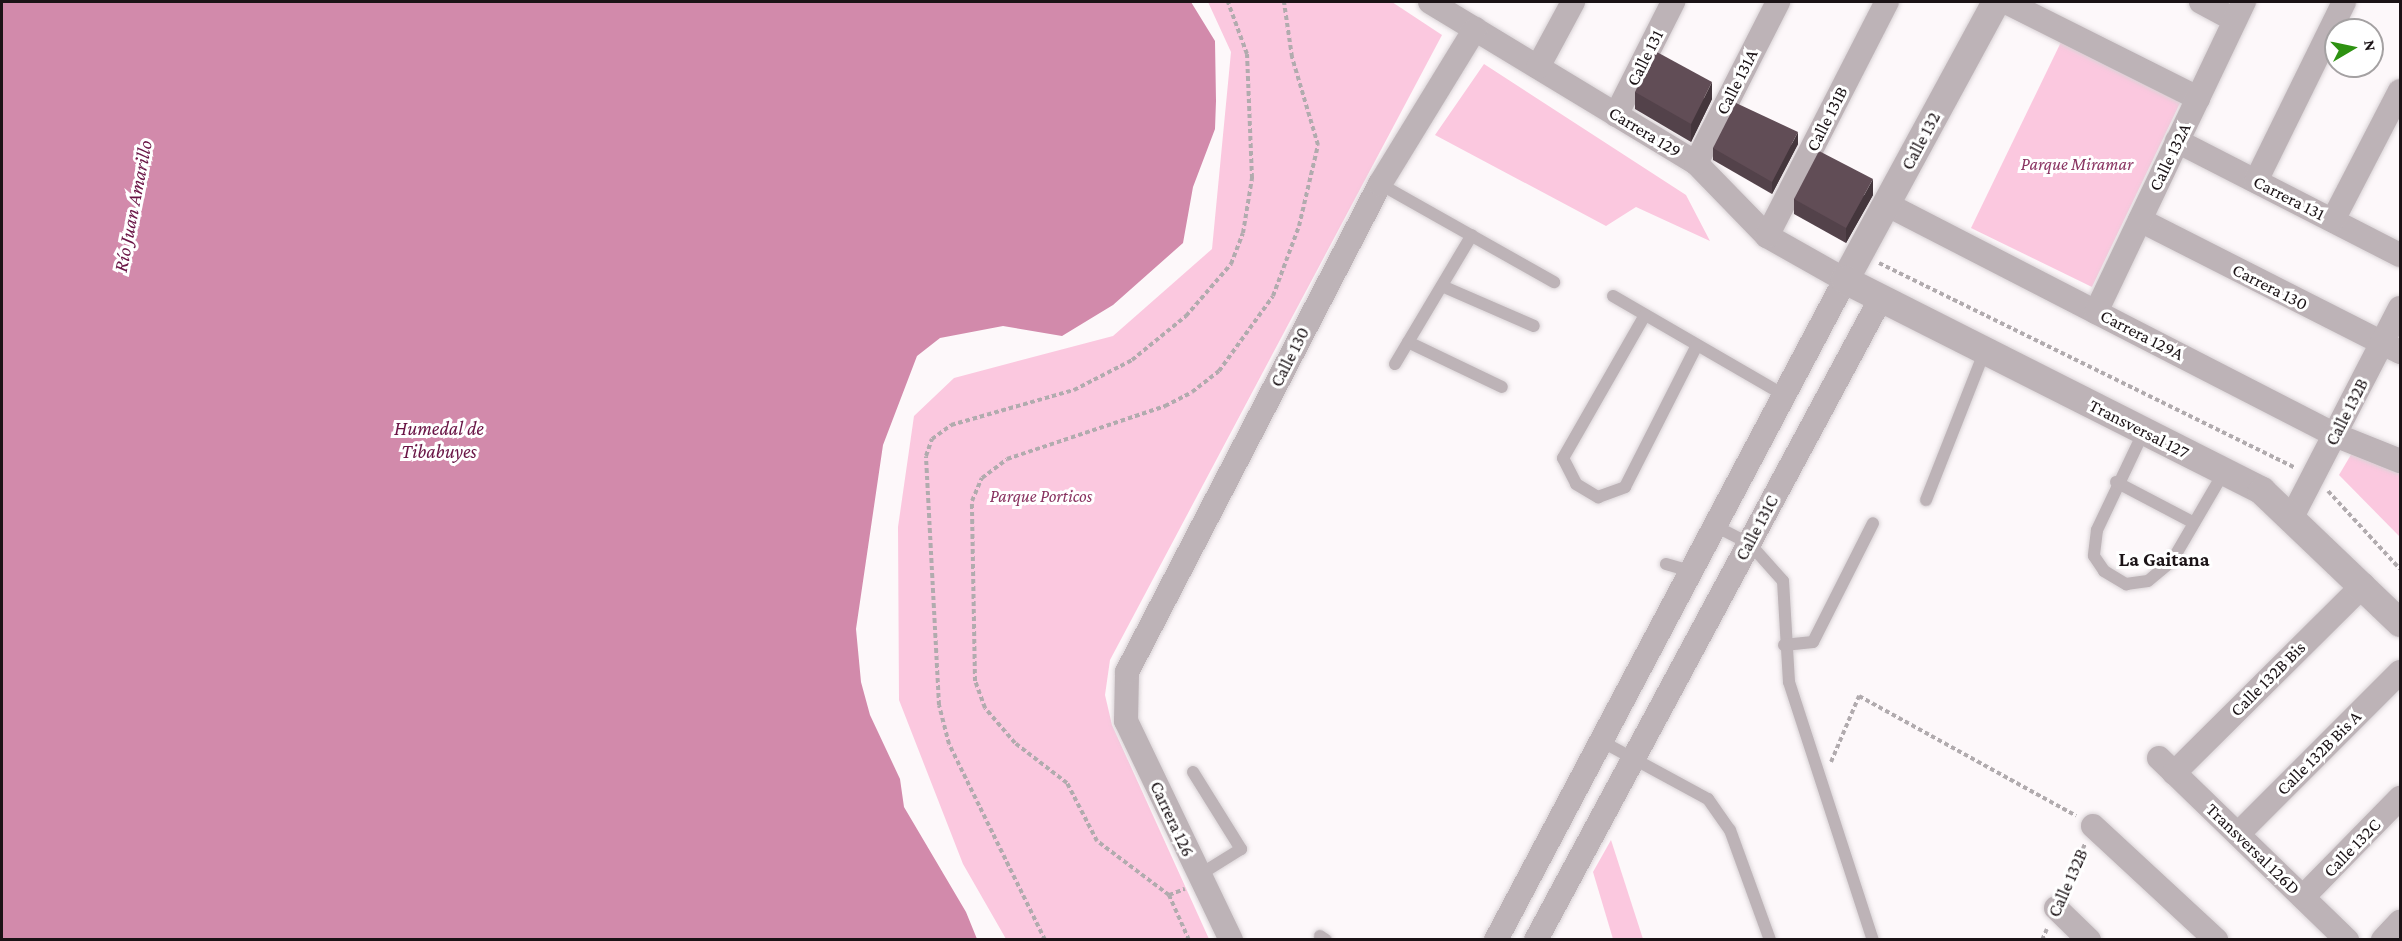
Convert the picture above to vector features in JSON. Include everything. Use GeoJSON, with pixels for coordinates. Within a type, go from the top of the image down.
{"type":"FeatureCollection","features":[{"type":"Feature","properties":{"kind":"street","name":"Carrera 129"},"geometry":{"type":"LineString","coordinates":[[1430,2],[1465,16],[1538,67],[1696,163],[1767,236],[1845,280]]}},
{"type":"Feature","properties":{"kind":"street"},"geometry":{"type":"LineString","coordinates":[[1538,67],[1573,2]]}},
{"type":"Feature","properties":{"kind":"street","name":"Calle 131"},"geometry":{"type":"LineString","coordinates":[[1616,115],[1673,2]]}},
{"type":"Feature","properties":{"kind":"street","name":"Calle 131A"},"geometry":{"type":"LineString","coordinates":[[1696,163],[1778,2]]}},
{"type":"Feature","properties":{"kind":"street","name":"Calle 131B"},"geometry":{"type":"LineString","coordinates":[[1767,236],[1887,2]]}},
{"type":"Feature","properties":{"kind":"street","name":"Calle 132"},"geometry":{"type":"LineString","coordinates":[[1845,280],[1996,2]]}},
{"type":"Feature","properties":{"kind":"street"},"geometry":{"type":"LineString","coordinates":[[2006,2],[2198,98]]}},
{"type":"Feature","properties":{"kind":"street"},"geometry":{"type":"LineString","coordinates":[[2201,2],[2240,11]]}},
{"type":"Feature","properties":{"kind":"street"},"geometry":{"type":"LineString","coordinates":[[2256,181],[2344,2]]}},
{"type":"Feature","properties":{"kind":"street","name":"Calle 132A"},"geometry":{"type":"LineString","coordinates":[[2096,312],[2240,11]]}},
{"type":"Feature","properties":{"kind":"street","name":"Calle 130"},"geometry":{"type":"LineString","coordinates":[[1123,694],[1127,672],[1465,16]]}},
{"type":"Feature","properties":{"kind":"street"},"geometry":{"type":"LineString","coordinates":[[2333,220],[2400,91]]}},
{"type":"Feature","properties":{"kind":"street","name":"Carrera 131"},"geometry":{"type":"LineString","coordinates":[[2178,141],[2400,255]]}},
{"type":"Feature","properties":{"kind":"street","name":"Carrera 129A"},"geometry":{"type":"LineString","coordinates":[[1886,204],[2335,435],[2400,461]]}},
{"type":"Feature","properties":{"kind":"street","name":"Carrera 130"},"geometry":{"type":"LineString","coordinates":[[2140,220],[2391,348]]}},
{"type":"Feature","properties":{"kind":"street"},"geometry":{"type":"LineString","coordinates":[[1496,939],[1845,280]]}},
{"type":"Feature","properties":{"kind":"street","name":"Transversal 127"},"geometry":{"type":"LineString","coordinates":[[1845,280],[2224,472],[2293,515],[2400,623]]}},
{"type":"Feature","properties":{"kind":"street","name":"Calle 131C"},"geometry":{"type":"LineString","coordinates":[[1536,939],[1881,298]]}},
{"type":"Feature","properties":{"kind":"street","name":"Calle 132B"},"geometry":{"type":"LineString","coordinates":[[2293,515],[2335,435],[2391,348],[2400,308]]}},
{"type":"Feature","properties":{"kind":"street","name":"Calle 132B Bis"},"geometry":{"type":"LineString","coordinates":[[2166,766],[2363,585]]}},
{"type":"Feature","properties":{"kind":"street","name":"Calle 132B Bis A"},"geometry":{"type":"LineString","coordinates":[[2238,834],[2400,672]]}},
{"type":"Feature","properties":{"kind":"street","name":"Carrera 126"},"geometry":{"type":"LineString","coordinates":[[1123,694],[1126,721],[1231,939]]}},
{"type":"Feature","properties":{"kind":"street","name":"Transversal 126D"},"geometry":{"type":"LineString","coordinates":[[2166,766],[2347,939]]}},
{"type":"Feature","properties":{"kind":"street","name":"Calle 132C"},"geometry":{"type":"LineString","coordinates":[[2303,897],[2400,798]]}},
{"type":"Feature","properties":{"kind":"street"},"geometry":{"type":"LineString","coordinates":[[2093,826],[2216,939]]}},
{"type":"Feature","properties":{"kind":"street"},"geometry":{"type":"LineString","coordinates":[[2056,909],[2089,939]]}},
{"type":"Feature","properties":{"kind":"street"},"geometry":{"type":"LineString","coordinates":[[2383,939],[2400,922]]}},
{"type":"Feature","properties":{"kind":"lane"},"geometry":{"type":"LineString","coordinates":[[1380,184],[1554,282]]}},
{"type":"Feature","properties":{"kind":"lane"},"geometry":{"type":"LineString","coordinates":[[1395,364],[1472,236]]}},
{"type":"Feature","properties":{"kind":"lane"},"geometry":{"type":"LineString","coordinates":[[1442,286],[1534,326]]}},
{"type":"Feature","properties":{"kind":"lane"},"geometry":{"type":"LineString","coordinates":[[1612,296],[1784,395]]}},
{"type":"Feature","properties":{"kind":"lane"},"geometry":{"type":"LineString","coordinates":[[1645,315],[1563,458],[1576,484],[1598,497],[1624,487],[1697,345]]}},
{"type":"Feature","properties":{"kind":"lane"},"geometry":{"type":"LineString","coordinates":[[1408,342],[1502,387]]}},
{"type":"Feature","properties":{"kind":"lane"},"geometry":{"type":"LineString","coordinates":[[1926,500],[1984,350]]}},
{"type":"Feature","properties":{"kind":"lane"},"geometry":{"type":"LineString","coordinates":[[2144,431],[2116,482],[2097,530],[2094,556],[2104,571],[2126,584],[2148,581],[2172,561],[2224,472]]}},
{"type":"Feature","properties":{"kind":"lane"},"geometry":{"type":"LineString","coordinates":[[2116,482],[2194,523]]}},
{"type":"Feature","properties":{"kind":"lane"},"geometry":{"type":"LineString","coordinates":[[1784,645],[1813,642],[1873,523]]}},
{"type":"Feature","properties":{"kind":"lane"},"geometry":{"type":"LineString","coordinates":[[1715,526],[1749,543],[1783,581],[1784,645],[1789,682],[1873,939]]}},
{"type":"Feature","properties":{"kind":"lane"},"geometry":{"type":"LineString","coordinates":[[1666,564],[1691,571]]}},
{"type":"Feature","properties":{"kind":"lane"},"geometry":{"type":"LineString","coordinates":[[1601,741],[1708,799],[1734,840],[1770,939]]}},
{"type":"Feature","properties":{"kind":"lane"},"geometry":{"type":"LineString","coordinates":[[1193,772],[1241,849],[1199,875]]}},
{"type":"Feature","properties":{"kind":"path"},"geometry":{"type":"LineString","coordinates":[[1045,939],[949,744],[939,705],[926,456],[932,439],[951,425],[1074,390],[1132,360],[1186,316],[1231,264],[1244,233],[1252,166],[1247,54],[1228,2]]}},
{"type":"Feature","properties":{"kind":"path"},"geometry":{"type":"LineString","coordinates":[[1189,939],[1169,895],[1097,841],[1067,783],[1015,743],[985,708],[975,681],[972,501],[982,478],[1007,459],[1166,406],[1192,392],[1219,371],[1268,305],[1299,226],[1318,145],[1292,57],[1284,2]]}},
{"type":"Feature","properties":{"kind":"path"},"geometry":{"type":"LineString","coordinates":[[1860,254],[2313,477],[2400,569]]}},
{"type":"Feature","properties":{"kind":"path"},"geometry":{"type":"LineString","coordinates":[[1822,783],[1859,696],[2093,826]]}},
{"type":"Feature","properties":{"kind":"path","name":"Calle 132B"},"geometry":{"type":"LineString","coordinates":[[2042,939],[2093,826]]}},
{"type":"Feature","properties":{"kind":"green space","name":"Parque Porticos"},"geometry":{"type":"Polygon","coordinates":[[[1208,2],[1392,2],[1442,35],[1110,660],[1105,695],[1112,725],[1209,939],[1006,939],[963,864],[899,700],[898,527],[914,416],[954,378],[1113,336],[1212,249],[1231,52],[1208,2]]]}},
{"type":"Feature","properties":{"kind":"green space","name":"Parque Miramar"},"geometry":{"type":"Polygon","coordinates":[[[2062,40],[2182,99],[2092,287],[1971,228],[2062,40]]]}},
{"type":"Feature","properties":{"kind":"green space"},"geometry":{"type":"Polygon","coordinates":[[[1484,64],[1686,195],[1710,241],[1636,207],[1606,226],[1435,135],[1484,64]]]}},
{"type":"Feature","properties":{"kind":"green space"},"geometry":{"type":"Polygon","coordinates":[[[2352,453],[2400,473],[2400,537],[2339,475],[2352,453]]]}},
{"type":"Feature","properties":{"kind":"green space"},"geometry":{"type":"Polygon","coordinates":[[[1611,840],[1643,939],[1613,939],[1593,872],[1611,840]]]}},
{"type":"Feature","properties":{"kind":"water","name":"Humedal de Tibabuyes"},"geometry":{"type":"Polygon","coordinates":[[[2,2],[1191,2],[1215,41],[1216,101],[1215,129],[1193,187],[1183,243],[1113,305],[1062,336],[1003,326],[940,338],[917,356],[883,445],[856,629],[861,682],[870,715],[900,779],[904,807],[966,912],[977,939],[2,939],[2,2]]]}},
{"type":"Feature","properties":{"kind":"building"},"geometry":{"type":"Polygon","coordinates":[[[1655,51],[1712,82],[1691,124],[1635,92],[1655,51]]]}},
{"type":"Feature","properties":{"kind":"building"},"geometry":{"type":"Polygon","coordinates":[[[1736,103],[1798,132],[1772,182],[1713,148],[1736,103]]]}},
{"type":"Feature","properties":{"kind":"building"},"geometry":{"type":"Polygon","coordinates":[[[1819,151],[1873,179],[1846,228],[1794,199],[1819,151]]]}},
{"type":"Feature","properties":{"kind":"district","name":"La Gaitana"},"geometry":{"type":"Point","coordinates":[2164,559]}},
{"type":"Feature","properties":{"kind":"water label","name":"Río Juan Amarillo"},"geometry":{"type":"Point","coordinates":[133,206]}}]}
